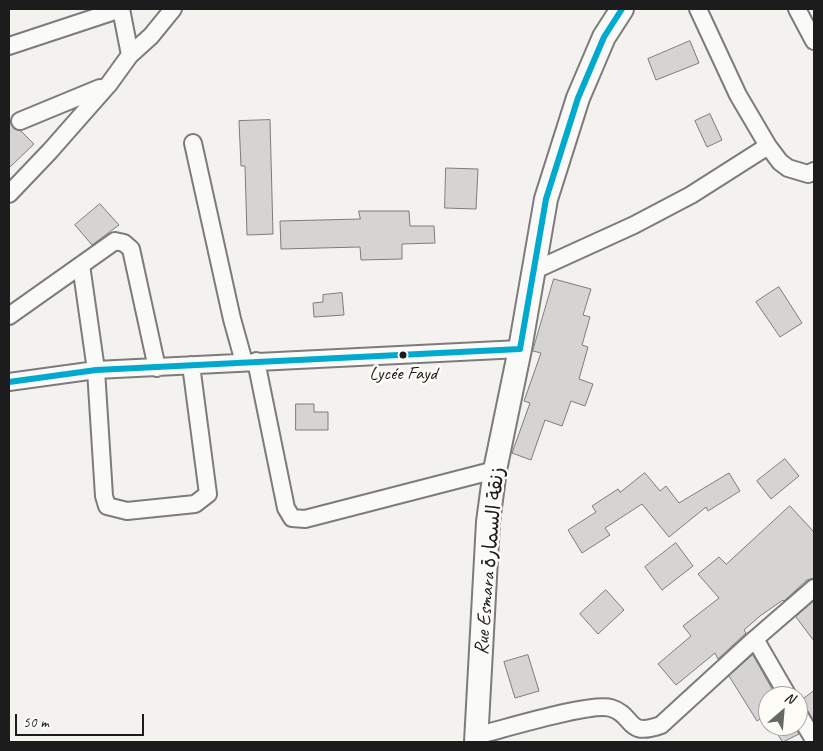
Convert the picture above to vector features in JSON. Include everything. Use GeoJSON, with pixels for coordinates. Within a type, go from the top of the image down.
{"type":"FeatureCollection","features":[{"type":"Feature","properties":{"kind":"street"},"geometry":{"type":"LineString","coordinates":[[9,46],[121,9],[130,55]]}},
{"type":"Feature","properties":{"kind":"street"},"geometry":{"type":"LineString","coordinates":[[9,194],[50,151],[109,84],[130,55],[151,36],[173,9]]}},
{"type":"Feature","properties":{"kind":"street","name":"Rue Esmara زنقة السمارة"},"geometry":{"type":"LineString","coordinates":[[476,739],[483,645],[488,522],[495,470],[520,348],[546,199],[578,98],[604,37],[622,9]]}},
{"type":"Feature","properties":{"kind":"street"},"geometry":{"type":"LineString","coordinates":[[797,9],[814,42]]}},
{"type":"Feature","properties":{"kind":"street"},"geometry":{"type":"LineString","coordinates":[[702,10],[738,95],[768,146],[780,162],[788,168],[808,174],[814,171]]}},
{"type":"Feature","properties":{"kind":"street"},"geometry":{"type":"LineString","coordinates":[[20,121],[81,98],[109,84]]}},
{"type":"Feature","properties":{"kind":"street"},"geometry":{"type":"LineString","coordinates":[[193,143],[232,319],[250,362],[286,508],[292,518],[305,519],[495,470]]}},
{"type":"Feature","properties":{"kind":"street"},"geometry":{"type":"LineString","coordinates":[[533,271],[634,225],[691,195],[768,146]]}},
{"type":"Feature","properties":{"kind":"street"},"geometry":{"type":"LineString","coordinates":[[9,316],[115,241],[124,243],[131,249],[156,368]]}},
{"type":"Feature","properties":{"kind":"street"},"geometry":{"type":"LineString","coordinates":[[81,265],[96,370],[104,496],[107,506],[127,512],[195,504],[203,500],[208,494],[191,365]]}},
{"type":"Feature","properties":{"kind":"street"},"geometry":{"type":"LineString","coordinates":[[9,382],[96,370],[520,348]]}},
{"type":"Feature","properties":{"kind":"street"},"geometry":{"type":"LineString","coordinates":[[476,739],[574,712],[601,708],[612,708],[638,729],[649,730],[661,725],[814,588]]}},
{"type":"Feature","properties":{"kind":"street"},"geometry":{"type":"LineString","coordinates":[[755,639],[782,686]]}},
{"type":"Feature","properties":{"kind":"building"},"geometry":{"type":"Polygon","coordinates":[[[690,41],[699,63],[656,80],[648,59],[690,41]]]}},
{"type":"Feature","properties":{"kind":"building"},"geometry":{"type":"Polygon","coordinates":[[[710,114],[722,140],[707,147],[695,121],[710,114]]]}},
{"type":"Feature","properties":{"kind":"building"},"geometry":{"type":"Polygon","coordinates":[[[9,119],[14,129],[21,131],[34,144],[9,168],[9,119]]]}},
{"type":"Feature","properties":{"kind":"building"},"geometry":{"type":"Polygon","coordinates":[[[270,120],[273,234],[247,235],[245,166],[241,166],[239,121],[270,120]]]}},
{"type":"Feature","properties":{"kind":"building"},"geometry":{"type":"Polygon","coordinates":[[[446,168],[478,169],[476,209],[445,208],[446,168]]]}},
{"type":"Feature","properties":{"kind":"building"},"geometry":{"type":"Polygon","coordinates":[[[100,204],[119,225],[92,245],[75,225],[100,204]]]}},
{"type":"Feature","properties":{"kind":"building"},"geometry":{"type":"Polygon","coordinates":[[[359,211],[409,211],[410,226],[434,226],[435,243],[402,244],[402,259],[361,260],[360,247],[281,249],[280,221],[360,219],[359,211]]]}},
{"type":"Feature","properties":{"kind":"building"},"geometry":{"type":"Polygon","coordinates":[[[554,279],[591,289],[583,315],[590,317],[582,345],[588,347],[579,379],[593,384],[585,406],[571,401],[562,426],[545,420],[531,460],[512,453],[530,403],[524,401],[541,353],[533,351],[554,279]]]}},
{"type":"Feature","properties":{"kind":"building"},"geometry":{"type":"Polygon","coordinates":[[[779,287],[802,323],[780,337],[756,302],[779,287]]]}},
{"type":"Feature","properties":{"kind":"building"},"geometry":{"type":"Polygon","coordinates":[[[342,293],[344,315],[314,317],[313,303],[323,302],[323,295],[342,293]]]}},
{"type":"Feature","properties":{"kind":"building"},"geometry":{"type":"Polygon","coordinates":[[[296,404],[314,404],[314,412],[328,412],[328,430],[296,430],[296,404]]]}},
{"type":"Feature","properties":{"kind":"building"},"geometry":{"type":"Polygon","coordinates":[[[785,459],[799,476],[771,499],[757,481],[785,459]]]}},
{"type":"Feature","properties":{"kind":"building"},"geometry":{"type":"Polygon","coordinates":[[[645,473],[660,491],[666,486],[679,503],[729,473],[740,491],[708,511],[706,507],[669,537],[642,504],[605,528],[610,535],[582,553],[568,530],[596,512],[592,506],[618,489],[620,492],[645,473]]]}},
{"type":"Feature","properties":{"kind":"building"},"geometry":{"type":"Polygon","coordinates":[[[790,506],[814,532],[814,578],[807,580],[784,601],[760,616],[744,630],[746,633],[718,659],[715,653],[676,685],[658,664],[691,636],[683,626],[719,598],[698,574],[719,557],[726,564],[790,506]]]}},
{"type":"Feature","properties":{"kind":"building"},"geometry":{"type":"Polygon","coordinates":[[[676,543],[693,566],[662,590],[645,567],[676,543]]]}},
{"type":"Feature","properties":{"kind":"building"},"geometry":{"type":"Polygon","coordinates":[[[606,590],[624,610],[598,634],[580,614],[606,590]]]}},
{"type":"Feature","properties":{"kind":"building"},"geometry":{"type":"Polygon","coordinates":[[[814,601],[814,641],[796,617],[814,601]]]}},
{"type":"Feature","properties":{"kind":"building"},"geometry":{"type":"Polygon","coordinates":[[[528,655],[539,691],[515,698],[504,662],[528,655]]]}},
{"type":"Feature","properties":{"kind":"building"},"geometry":{"type":"Polygon","coordinates":[[[753,655],[770,686],[758,686],[758,720],[757,721],[729,676],[753,655]]]}},
{"type":"Feature","properties":{"kind":"building"},"geometry":{"type":"Polygon","coordinates":[[[814,691],[814,721],[808,711],[808,696],[814,691]]]}},
{"type":"Feature","properties":{"kind":"building"},"geometry":{"type":"Polygon","coordinates":[[[779,736],[795,736],[783,742],[779,736]]]}},
{"type":"Feature","properties":{"kind":"transit line"},"geometry":{"type":"LineString","coordinates":[[520,349],[546,199],[578,98],[604,37],[622,9]]}},
{"type":"Feature","properties":{"kind":"transit line"},"geometry":{"type":"LineString","coordinates":[[9,382],[96,370],[520,349]]}},
{"type":"Feature","properties":{"kind":"place","name":"Lycée Fayd"},"geometry":{"type":"Point","coordinates":[403,355]}}]}
